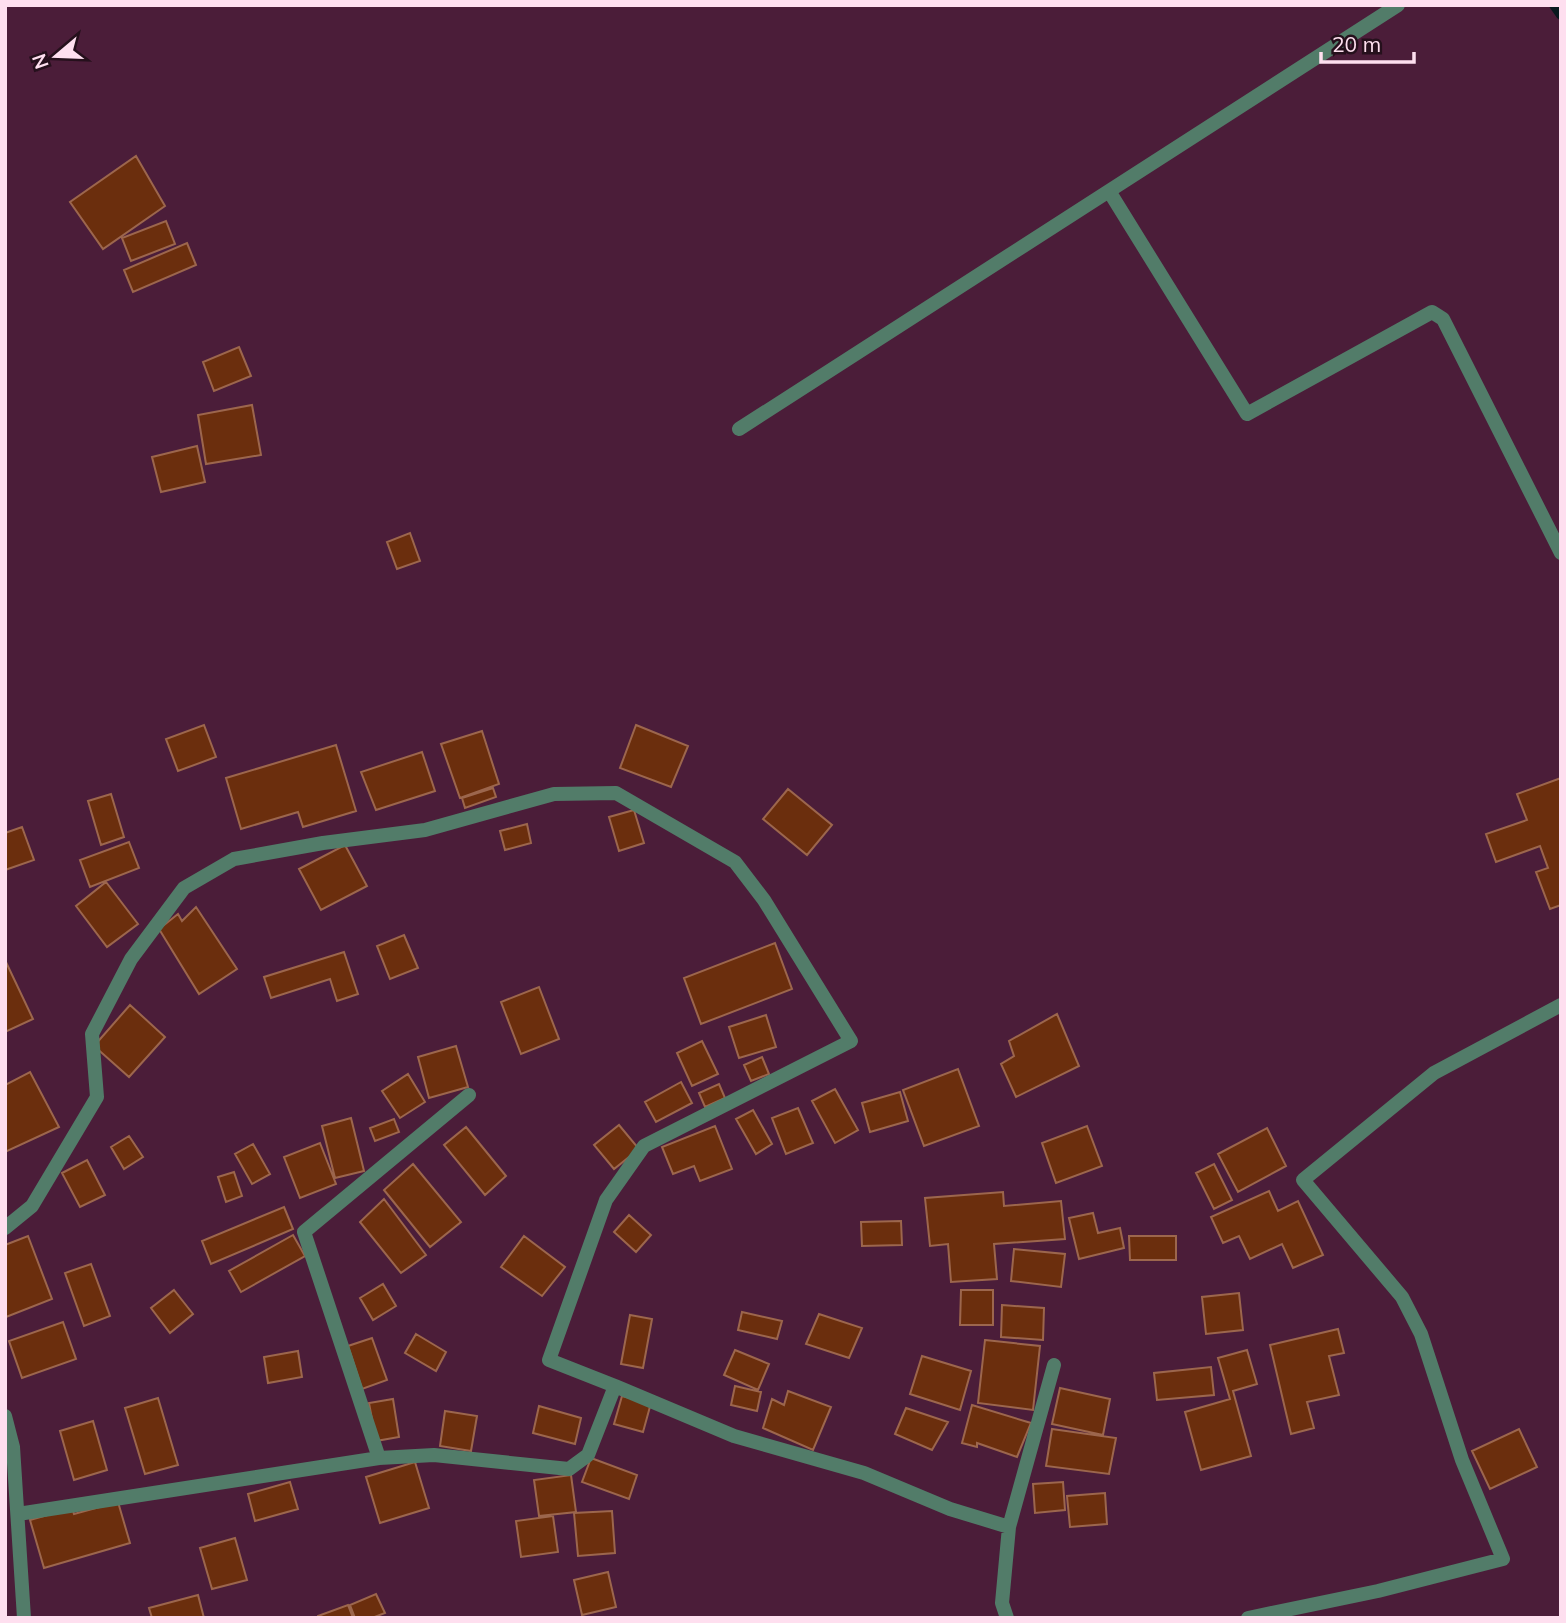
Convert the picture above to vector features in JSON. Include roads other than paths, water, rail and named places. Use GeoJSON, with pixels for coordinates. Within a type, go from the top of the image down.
{"type":"FeatureCollection","features":[{"type":"Feature","properties":{"kind":"street"},"geometry":{"type":"LineString","coordinates":[[739,429],[1398,5]]}},
{"type":"Feature","properties":{"kind":"street"},"geometry":{"type":"LineString","coordinates":[[1109,191],[1247,414],[1433,312],[1443,319],[1561,553]]}},
{"type":"Feature","properties":{"kind":"street"},"geometry":{"type":"LineString","coordinates":[[5,1228],[32,1206],[97,1097],[92,1034],[131,959],[184,888],[234,859],[323,843],[425,830],[554,794],[616,793],[735,862],[764,900],[851,1041],[644,1146],[606,1200],[548,1360],[734,1436],[864,1473],[950,1509],[1009,1527]]}},
{"type":"Feature","properties":{"kind":"street"},"geometry":{"type":"LineString","coordinates":[[1248,1618],[1378,1591],[1503,1559],[1462,1460],[1421,1334],[1402,1297],[1303,1180],[1434,1073],[1561,1005]]}},
{"type":"Feature","properties":{"kind":"street"},"geometry":{"type":"LineString","coordinates":[[379,1458],[304,1232],[469,1094]]}},
{"type":"Feature","properties":{"kind":"street"},"geometry":{"type":"LineString","coordinates":[[1007,1618],[1002,1603],[1009,1527],[1054,1365]]}},
{"type":"Feature","properties":{"kind":"street"},"geometry":{"type":"LineString","coordinates":[[18,1514],[379,1458],[433,1455],[569,1469],[588,1455],[615,1386]]}},
{"type":"Feature","properties":{"kind":"street"},"geometry":{"type":"LineString","coordinates":[[5,1416],[13,1447],[24,1618]]}},
{"type":"Feature","properties":{"kind":"waterway"},"geometry":{"type":"LineString","coordinates":[[1554,5],[1561,15]]}}]}
